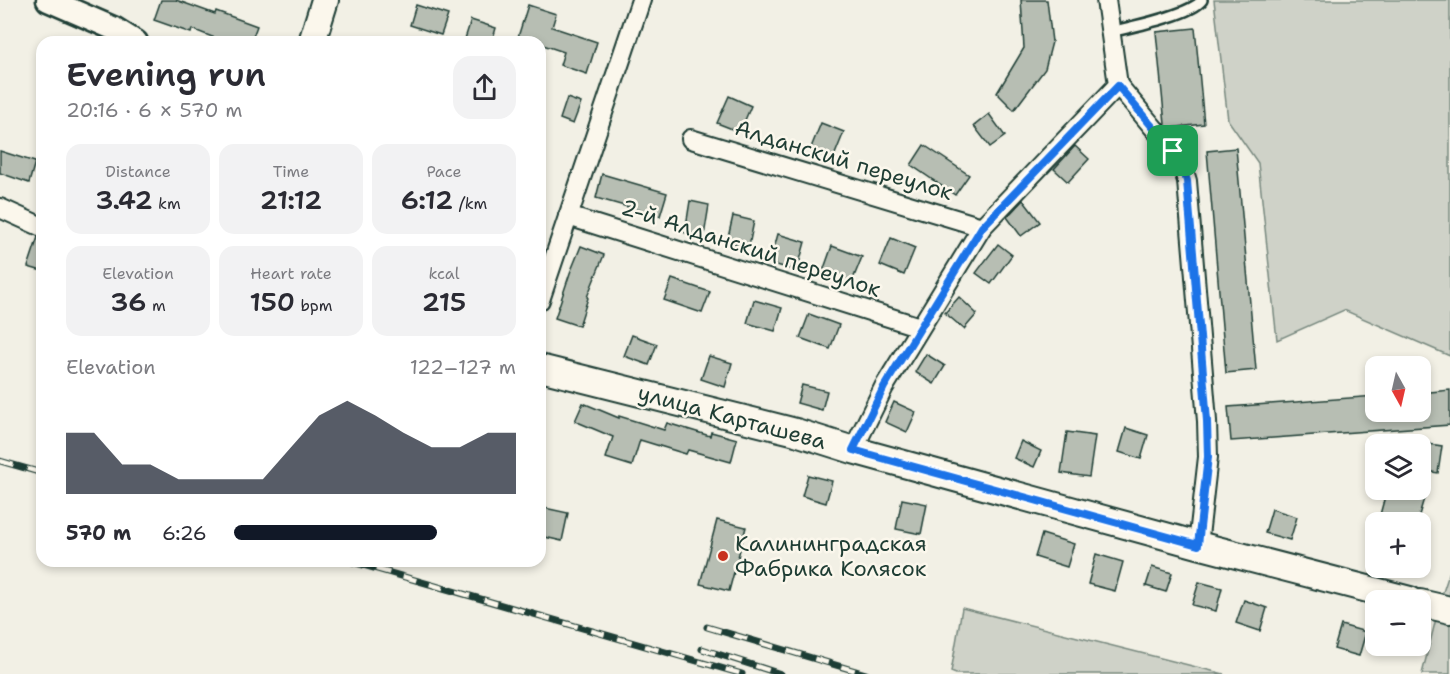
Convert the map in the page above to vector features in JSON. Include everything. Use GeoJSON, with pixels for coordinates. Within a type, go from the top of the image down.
{"type":"FeatureCollection","features":[{"type":"Feature","properties":{"kind":"main road"},"geometry":{"type":"LineString","coordinates":[[314,36],[325,0]]}},
{"type":"Feature","properties":{"kind":"main road","name":"улица Карташева"},"geometry":{"type":"LineString","coordinates":[[546,370],[796,432],[853,450],[1198,545],[1371,590]]}},
{"type":"Feature","properties":{"kind":"main road"},"geometry":{"type":"LineString","coordinates":[[1431,606],[1450,610]]}},
{"type":"Feature","properties":{"kind":"street"},"geometry":{"type":"LineString","coordinates":[[48,0],[126,36]]}},
{"type":"Feature","properties":{"kind":"street"},"geometry":{"type":"LineString","coordinates":[[546,282],[641,0]]}},
{"type":"Feature","properties":{"kind":"street"},"geometry":{"type":"LineString","coordinates":[[1106,0],[1118,86],[1173,151],[1182,165],[1187,181],[1207,421],[1208,457],[1198,545]]}},
{"type":"Feature","properties":{"kind":"street"},"geometry":{"type":"LineString","coordinates":[[853,450],[884,387],[982,227],[1118,86]]}},
{"type":"Feature","properties":{"kind":"street","name":"Алданский переулок"},"geometry":{"type":"LineString","coordinates":[[691,139],[982,227]]}},
{"type":"Feature","properties":{"kind":"street"},"geometry":{"type":"LineString","coordinates":[[0,208],[36,224]]}},
{"type":"Feature","properties":{"kind":"street","name":"2-й Алданский переулок"},"geometry":{"type":"LineString","coordinates":[[568,216],[920,327]]}},
{"type":"Feature","properties":{"kind":"lane"},"geometry":{"type":"LineString","coordinates":[[1110,32],[1186,11],[1202,0]]}},
{"type":"Feature","properties":{"kind":"shaded area"},"geometry":{"type":"Polygon","coordinates":[[[1214,0],[1450,0],[1450,356],[1344,310],[1277,340],[1258,163],[1228,120],[1214,0]]]}},
{"type":"Feature","properties":{"kind":"shaded area"},"geometry":{"type":"Polygon","coordinates":[[[1450,571],[1450,674],[1422,674],[1427,656],[1431,656],[1431,638],[1450,571]]]}},
{"type":"Feature","properties":{"kind":"shaded area"},"geometry":{"type":"Polygon","coordinates":[[[962,608],[1224,674],[956,674],[951,672],[962,608]]]}},
{"type":"Feature","properties":{"kind":"building"},"geometry":{"type":"Polygon","coordinates":[[[161,0],[176,0],[257,26],[253,36],[210,36],[192,29],[191,33],[154,20],[161,0]]]}},
{"type":"Feature","properties":{"kind":"building"},"geometry":{"type":"Polygon","coordinates":[[[1021,0],[1047,0],[1052,42],[1045,69],[1014,110],[997,93],[1024,48],[1021,0]]]}},
{"type":"Feature","properties":{"kind":"building"},"geometry":{"type":"Polygon","coordinates":[[[416,5],[448,15],[441,35],[410,25],[416,5]]]}},
{"type":"Feature","properties":{"kind":"building"},"geometry":{"type":"Polygon","coordinates":[[[528,5],[556,14],[552,27],[597,42],[587,74],[560,65],[564,52],[546,46],[546,36],[518,36],[528,5]]]}},
{"type":"Feature","properties":{"kind":"building"},"geometry":{"type":"Polygon","coordinates":[[[471,20],[496,28],[494,36],[466,36],[471,20]]]}},
{"type":"Feature","properties":{"kind":"building"},"geometry":{"type":"Polygon","coordinates":[[[1195,28],[1204,124],[1168,128],[1165,124],[1156,32],[1195,28]]]}},
{"type":"Feature","properties":{"kind":"building"},"geometry":{"type":"Polygon","coordinates":[[[729,96],[751,106],[740,132],[717,123],[729,96]]]}},
{"type":"Feature","properties":{"kind":"building"},"geometry":{"type":"Polygon","coordinates":[[[567,98],[581,103],[573,124],[560,119],[567,98]]]}},
{"type":"Feature","properties":{"kind":"building"},"geometry":{"type":"Polygon","coordinates":[[[989,114],[1005,136],[990,147],[974,126],[989,114]]]}},
{"type":"Feature","properties":{"kind":"building"},"geometry":{"type":"Polygon","coordinates":[[[821,123],[844,132],[833,159],[810,150],[821,123]]]}},
{"type":"Feature","properties":{"kind":"building"},"geometry":{"type":"Polygon","coordinates":[[[924,145],[969,175],[955,195],[911,165],[924,145]]]}},
{"type":"Feature","properties":{"kind":"building"},"geometry":{"type":"Polygon","coordinates":[[[1075,146],[1089,159],[1068,182],[1054,169],[1075,146]]]}},
{"type":"Feature","properties":{"kind":"building"},"geometry":{"type":"Polygon","coordinates":[[[1236,148],[1256,370],[1226,373],[1207,151],[1236,148]]]}},
{"type":"Feature","properties":{"kind":"building"},"geometry":{"type":"Polygon","coordinates":[[[0,151],[35,162],[29,183],[0,173],[0,151]]]}},
{"type":"Feature","properties":{"kind":"building"},"geometry":{"type":"Polygon","coordinates":[[[602,174],[667,193],[660,216],[596,198],[602,174]]]}},
{"type":"Feature","properties":{"kind":"building"},"geometry":{"type":"Polygon","coordinates":[[[1023,200],[1040,222],[1021,236],[1007,217],[1023,200]]]}},
{"type":"Feature","properties":{"kind":"building"},"geometry":{"type":"Polygon","coordinates":[[[690,201],[709,205],[704,236],[685,233],[690,201]]]}},
{"type":"Feature","properties":{"kind":"building"},"geometry":{"type":"Polygon","coordinates":[[[733,216],[754,221],[749,246],[727,242],[733,216]]]}},
{"type":"Feature","properties":{"kind":"building"},"geometry":{"type":"Polygon","coordinates":[[[778,234],[805,242],[797,271],[770,263],[778,234]]]}},
{"type":"Feature","properties":{"kind":"building"},"geometry":{"type":"Polygon","coordinates":[[[891,238],[915,248],[904,275],[880,265],[891,238]]]}},
{"type":"Feature","properties":{"kind":"building"},"geometry":{"type":"Polygon","coordinates":[[[36,243],[36,269],[28,267],[36,243]]]}},
{"type":"Feature","properties":{"kind":"building"},"geometry":{"type":"Polygon","coordinates":[[[998,244],[1012,255],[991,284],[976,273],[998,244]]]}},
{"type":"Feature","properties":{"kind":"building"},"geometry":{"type":"Polygon","coordinates":[[[581,246],[604,255],[587,297],[579,326],[555,318],[581,246]]]}},
{"type":"Feature","properties":{"kind":"building"},"geometry":{"type":"Polygon","coordinates":[[[832,246],[862,257],[851,284],[822,274],[832,246]]]}},
{"type":"Feature","properties":{"kind":"building"},"geometry":{"type":"Polygon","coordinates":[[[672,279],[710,292],[702,313],[664,300],[672,279]]]}},
{"type":"Feature","properties":{"kind":"building"},"geometry":{"type":"Polygon","coordinates":[[[959,297],[977,314],[964,329],[945,313],[959,297]]]}},
{"type":"Feature","properties":{"kind":"building"},"geometry":{"type":"Polygon","coordinates":[[[754,300],[782,308],[775,331],[747,323],[754,300]]]}},
{"type":"Feature","properties":{"kind":"building"},"geometry":{"type":"Polygon","coordinates":[[[809,314],[839,325],[830,349],[800,338],[809,314]]]}},
{"type":"Feature","properties":{"kind":"building"},"geometry":{"type":"Polygon","coordinates":[[[632,335],[657,344],[649,365],[624,356],[632,335]]]}},
{"type":"Feature","properties":{"kind":"building"},"geometry":{"type":"Polygon","coordinates":[[[926,354],[945,366],[934,384],[915,372],[926,354]]]}},
{"type":"Feature","properties":{"kind":"building"},"geometry":{"type":"Polygon","coordinates":[[[709,356],[732,363],[725,387],[701,379],[709,356]]]}},
{"type":"Feature","properties":{"kind":"building"},"geometry":{"type":"Polygon","coordinates":[[[802,385],[827,391],[822,410],[797,403],[802,385]]]}},
{"type":"Feature","properties":{"kind":"building"},"geometry":{"type":"Polygon","coordinates":[[[1450,390],[1450,425],[1231,441],[1228,407],[1365,397],[1365,422],[1431,422],[1431,392],[1450,390]]]}},
{"type":"Feature","properties":{"kind":"building"},"geometry":{"type":"Polygon","coordinates":[[[894,402],[916,412],[907,432],[885,422],[894,402]]]}},
{"type":"Feature","properties":{"kind":"building"},"geometry":{"type":"Polygon","coordinates":[[[583,403],[619,418],[619,416],[664,430],[667,423],[710,436],[711,432],[737,439],[731,462],[688,450],[686,454],[640,440],[632,466],[606,458],[613,437],[575,421],[583,403]]]}},
{"type":"Feature","properties":{"kind":"building"},"geometry":{"type":"Polygon","coordinates":[[[1126,428],[1148,435],[1141,459],[1119,452],[1126,428]]]}},
{"type":"Feature","properties":{"kind":"building"},"geometry":{"type":"Polygon","coordinates":[[[1067,432],[1095,436],[1089,477],[1061,473],[1067,432]]]}},
{"type":"Feature","properties":{"kind":"building"},"geometry":{"type":"Polygon","coordinates":[[[1021,441],[1041,451],[1034,467],[1014,458],[1021,441]]]}},
{"type":"Feature","properties":{"kind":"building"},"geometry":{"type":"Polygon","coordinates":[[[1431,444],[1442,446],[1438,473],[1431,472],[1431,444]]]}},
{"type":"Feature","properties":{"kind":"building"},"geometry":{"type":"Polygon","coordinates":[[[808,475],[832,481],[826,503],[802,496],[808,475]]]}},
{"type":"Feature","properties":{"kind":"building"},"geometry":{"type":"Polygon","coordinates":[[[902,499],[927,504],[921,534],[896,529],[902,499]]]}},
{"type":"Feature","properties":{"kind":"building"},"geometry":{"type":"Polygon","coordinates":[[[1384,500],[1424,500],[1420,512],[1381,512],[1384,500]]]}},
{"type":"Feature","properties":{"kind":"building"},"geometry":{"type":"Polygon","coordinates":[[[546,508],[568,513],[562,541],[546,537],[546,508]]]}},
{"type":"Feature","properties":{"kind":"building"},"geometry":{"type":"Polygon","coordinates":[[[1272,509],[1297,517],[1290,540],[1265,533],[1272,509]]]}},
{"type":"Feature","properties":{"kind":"building","name":"Калининградская Фабрика Колясок"},"geometry":{"type":"Polygon","coordinates":[[[717,520],[746,527],[729,591],[700,584],[717,520]]]}},
{"type":"Feature","properties":{"kind":"building"},"geometry":{"type":"Polygon","coordinates":[[[1042,534],[1074,544],[1067,567],[1035,557],[1042,534]]]}},
{"type":"Feature","properties":{"kind":"building"},"geometry":{"type":"Polygon","coordinates":[[[1096,554],[1123,562],[1115,591],[1088,584],[1096,554]]]}},
{"type":"Feature","properties":{"kind":"building"},"geometry":{"type":"Polygon","coordinates":[[[1152,567],[1172,573],[1166,592],[1146,586],[1152,567]]]}},
{"type":"Feature","properties":{"kind":"building"},"geometry":{"type":"Polygon","coordinates":[[[1199,582],[1222,588],[1216,611],[1192,605],[1199,582]]]}},
{"type":"Feature","properties":{"kind":"building"},"geometry":{"type":"Polygon","coordinates":[[[1244,600],[1267,608],[1260,631],[1236,623],[1244,600]]]}},
{"type":"Feature","properties":{"kind":"building"},"geometry":{"type":"Polygon","coordinates":[[[1341,625],[1365,632],[1359,656],[1334,649],[1341,625]]]}},
{"type":"Feature","properties":{"kind":"railway"},"geometry":{"type":"LineString","coordinates":[[0,461],[36,471]]}},
{"type":"Feature","properties":{"kind":"railway"},"geometry":{"type":"LineString","coordinates":[[370,567],[742,674]]}},
{"type":"Feature","properties":{"kind":"railway"},"geometry":{"type":"LineString","coordinates":[[707,627],[866,674]]}},
{"type":"Feature","properties":{"kind":"railway"},"geometry":{"type":"LineString","coordinates":[[702,649],[781,674]]}},
{"type":"Feature","properties":{"kind":"place","name":"Калининградская Фабрика Колясок"},"geometry":{"type":"Point","coordinates":[723,556]}},
{"type":"Feature","properties":{"kind":"route"},"geometry":{"type":"LineString","coordinates":[[1118,86],[1173,151],[1182,165],[1187,181],[1207,421],[1208,457],[1198,545],[853,450],[884,387],[982,227],[1118,86]]}}]}
